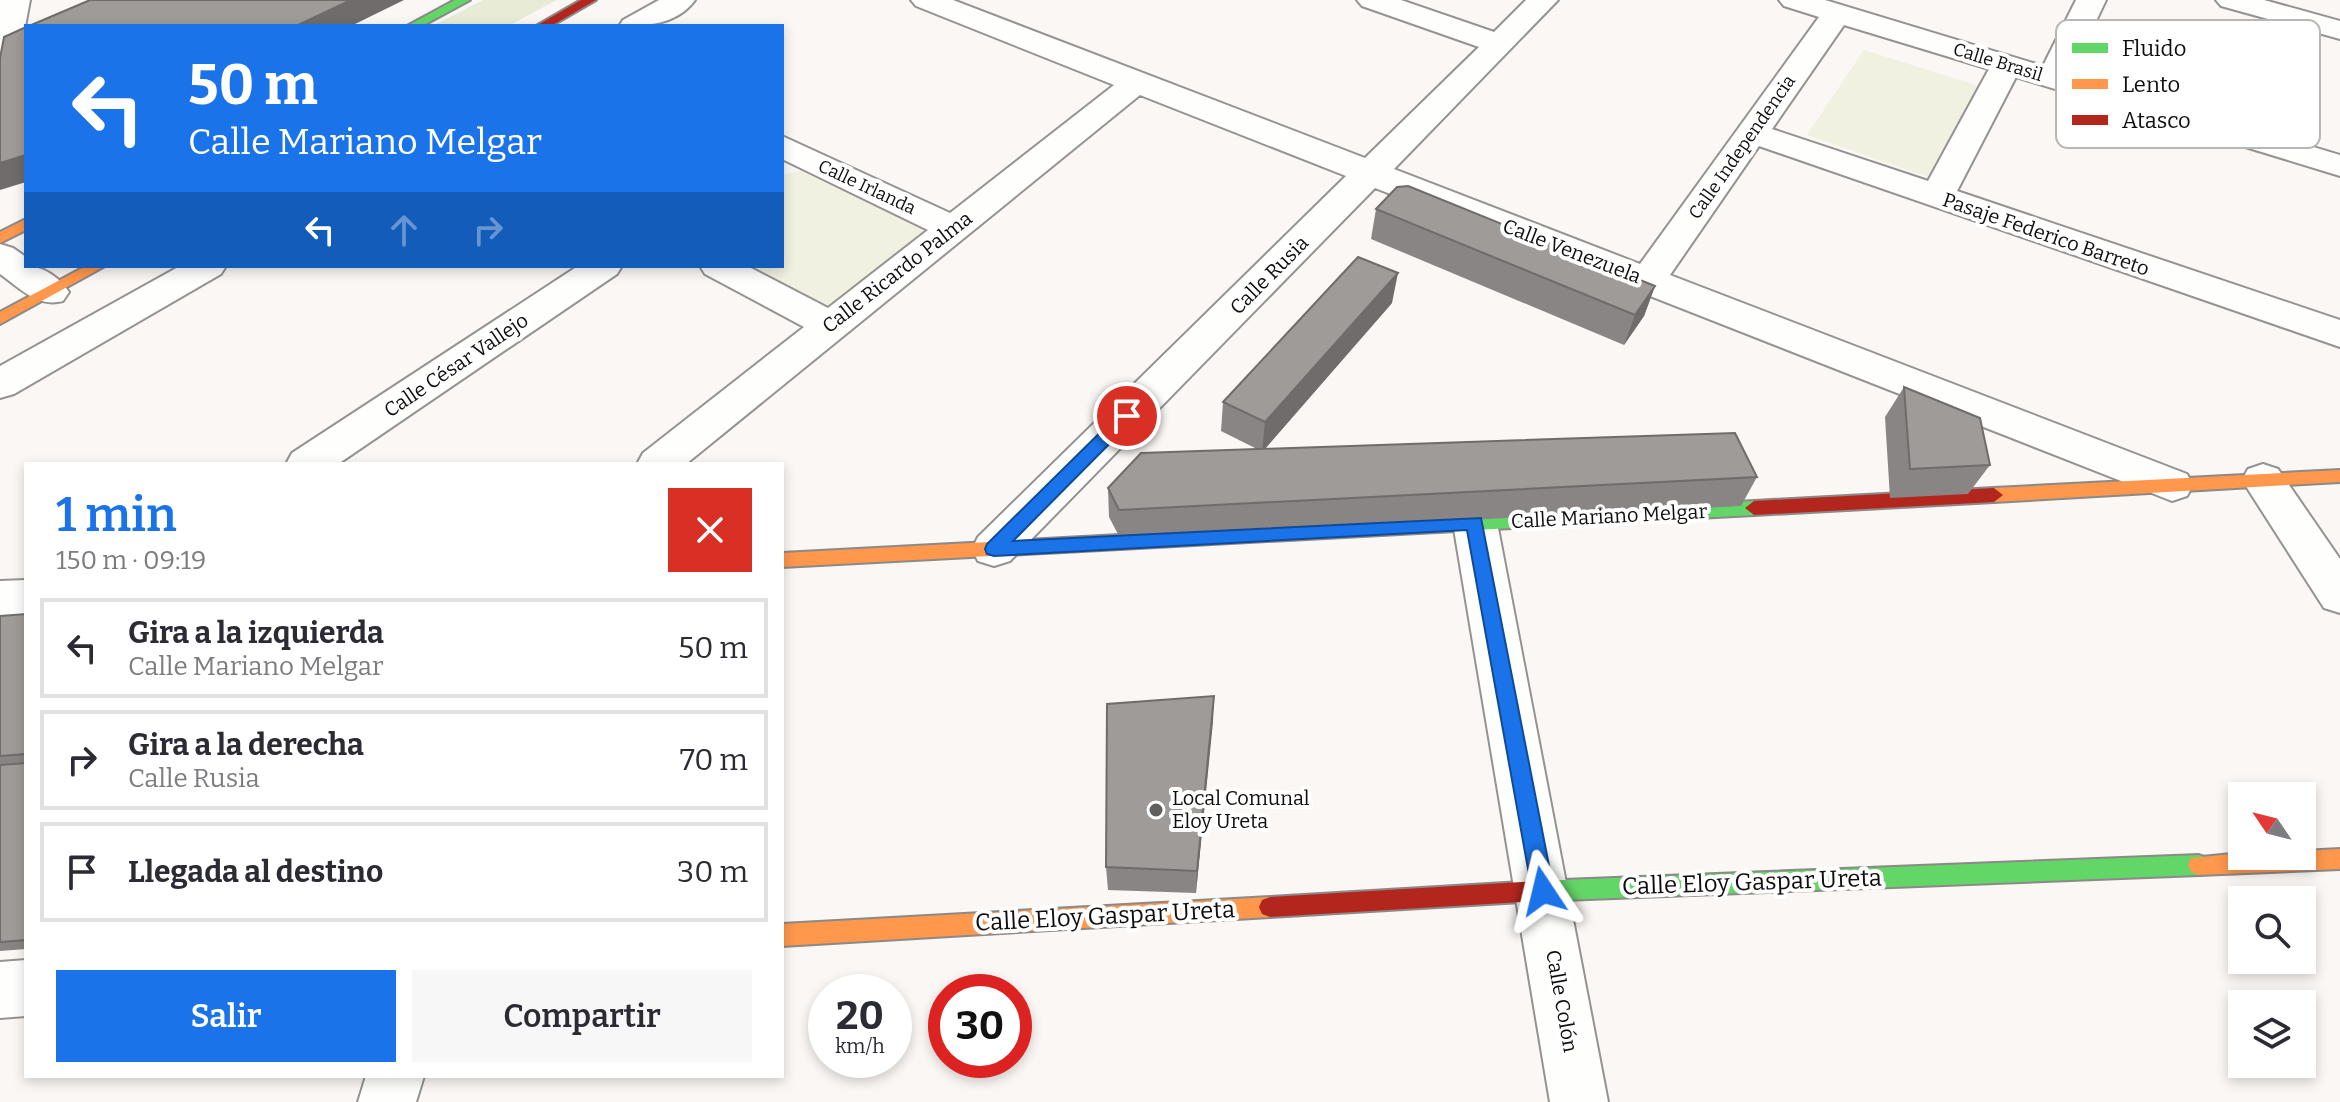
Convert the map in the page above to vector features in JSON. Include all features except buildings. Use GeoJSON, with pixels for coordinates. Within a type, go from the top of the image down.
{"type":"FeatureCollection","features":[{"type":"Feature","properties":{"kind":"main road"},"geometry":{"type":"LineString","coordinates":[[417,24],[464,0]]}},
{"type":"Feature","properties":{"kind":"main road"},"geometry":{"type":"LineString","coordinates":[[546,24],[590,0]]}},
{"type":"Feature","properties":{"kind":"main road"},"geometry":{"type":"LineString","coordinates":[[0,238],[24,225]]}},
{"type":"Feature","properties":{"kind":"main road"},"geometry":{"type":"LineString","coordinates":[[0,319],[94,268]]}},
{"type":"Feature","properties":{"kind":"main road","name":"Calle Mariano Melgar"},"geometry":{"type":"LineString","coordinates":[[784,560],[2340,476]]}},
{"type":"Feature","properties":{"kind":"main road","name":"Calle Eloy Gaspar Ureta"},"geometry":{"type":"LineString","coordinates":[[784,935],[1543,891],[2340,859]]}},
{"type":"Feature","properties":{"kind":"street"},"geometry":{"type":"LineString","coordinates":[[11,53],[15,0]]}},
{"type":"Feature","properties":{"kind":"street"},"geometry":{"type":"LineString","coordinates":[[638,24],[680,0]]}},
{"type":"Feature","properties":{"kind":"street","name":"Calle Venezuela"},"geometry":{"type":"LineString","coordinates":[[926,0],[982,8],[1137,82],[2172,485]]}},
{"type":"Feature","properties":{"kind":"street"},"geometry":{"type":"LineString","coordinates":[[1372,0],[1500,44]]}},
{"type":"Feature","properties":{"kind":"street","name":"Calle Rusia"},"geometry":{"type":"LineString","coordinates":[[994,549],[1543,0]]}},
{"type":"Feature","properties":{"kind":"street","name":"Calle Brasil"},"geometry":{"type":"LineString","coordinates":[[1794,0],[2056,79]]}},
{"type":"Feature","properties":{"kind":"street"},"geometry":{"type":"LineString","coordinates":[[2081,20],[2091,0]]}},
{"type":"Feature","properties":{"kind":"street"},"geometry":{"type":"LineString","coordinates":[[2231,0],[2304,20]]}},
{"type":"Feature","properties":{"kind":"street","name":"Calle Independencia"},"geometry":{"type":"LineString","coordinates":[[1647,281],[1837,13]]}},
{"type":"Feature","properties":{"kind":"street"},"geometry":{"type":"LineString","coordinates":[[2320,24],[2340,30]]}},
{"type":"Feature","properties":{"kind":"street"},"geometry":{"type":"LineString","coordinates":[[1937,197],[2007,64]]}},
{"type":"Feature","properties":{"kind":"street"},"geometry":{"type":"LineString","coordinates":[[2053,78],[2056,72]]}},
{"type":"Feature","properties":{"kind":"street","name":"Calle Ricardo Palma"},"geometry":{"type":"LineString","coordinates":[[660,462],[1137,82]]}},
{"type":"Feature","properties":{"kind":"street","name":"Pasaje Federico Barreto"},"geometry":{"type":"LineString","coordinates":[[1752,133],[2340,334]]}},
{"type":"Feature","properties":{"kind":"street","name":"Calle Irlanda"},"geometry":{"type":"LineString","coordinates":[[784,147],[953,228]]}},
{"type":"Feature","properties":{"kind":"street","name":"Calle Brasil"},"geometry":{"type":"LineString","coordinates":[[2281,148],[2340,166]]}},
{"type":"Feature","properties":{"kind":"street"},"geometry":{"type":"LineString","coordinates":[[0,256],[50,292]]}},
{"type":"Feature","properties":{"kind":"street"},"geometry":{"type":"LineString","coordinates":[[0,384],[204,268]]}},
{"type":"Feature","properties":{"kind":"street","name":"Calle César Vallejo"},"geometry":{"type":"LineString","coordinates":[[310,462],[601,268]]}},
{"type":"Feature","properties":{"kind":"street"},"geometry":{"type":"LineString","coordinates":[[722,268],[830,325]]}},
{"type":"Feature","properties":{"kind":"street"},"geometry":{"type":"LineString","coordinates":[[2263,480],[2340,595]]}},
{"type":"Feature","properties":{"kind":"street","name":"Calle Colón"},"geometry":{"type":"LineString","coordinates":[[1475,523],[1579,1102]]}},
{"type":"Feature","properties":{"kind":"street"},"geometry":{"type":"LineString","coordinates":[[0,599],[24,598]]}},
{"type":"Feature","properties":{"kind":"street"},"geometry":{"type":"LineString","coordinates":[[0,990],[24,988]]}},
{"type":"Feature","properties":{"kind":"street"},"geometry":{"type":"LineString","coordinates":[[387,1102],[394,1078]]}},
{"type":"Feature","properties":{"kind":"green space"},"geometry":{"type":"Polygon","coordinates":[[[483,0],[557,0],[512,24],[436,24],[483,0]]]}},
{"type":"Feature","properties":{"kind":"green space"},"geometry":{"type":"Polygon","coordinates":[[[1864,50],[1979,86],[1928,177],[1807,135],[1864,50]]]}},
{"type":"Feature","properties":{"kind":"green space"},"geometry":{"type":"Polygon","coordinates":[[[800,171],[926,230],[924,241],[849,302],[817,305],[746,268],[784,268],[784,175],[800,171]]]}},
{"type":"Feature","properties":{"kind":"traffic: fast"},"geometry":{"type":"LineString","coordinates":[[417,24],[464,0]]}},
{"type":"Feature","properties":{"kind":"traffic: fast"},"geometry":{"type":"LineString","coordinates":[[1120,542],[1754,508]]}},
{"type":"Feature","properties":{"kind":"traffic: fast"},"geometry":{"type":"LineString","coordinates":[[1538,891],[2199,865]]}},
{"type":"Feature","properties":{"kind":"traffic: slow"},"geometry":{"type":"LineString","coordinates":[[0,238],[24,225]]}},
{"type":"Feature","properties":{"kind":"traffic: slow"},"geometry":{"type":"LineString","coordinates":[[0,319],[94,268]]}},
{"type":"Feature","properties":{"kind":"traffic: slow"},"geometry":{"type":"LineString","coordinates":[[1994,495],[2340,476]]}},
{"type":"Feature","properties":{"kind":"traffic: slow"},"geometry":{"type":"LineString","coordinates":[[784,560],[1120,542]]}},
{"type":"Feature","properties":{"kind":"traffic: slow"},"geometry":{"type":"LineString","coordinates":[[2199,865],[2340,859]]}},
{"type":"Feature","properties":{"kind":"traffic: slow"},"geometry":{"type":"LineString","coordinates":[[784,935],[1270,907]]}},
{"type":"Feature","properties":{"kind":"traffic: jam"},"geometry":{"type":"LineString","coordinates":[[546,24],[590,0]]}},
{"type":"Feature","properties":{"kind":"traffic: jam"},"geometry":{"type":"LineString","coordinates":[[1754,508],[1994,495]]}},
{"type":"Feature","properties":{"kind":"traffic: jam"},"geometry":{"type":"LineString","coordinates":[[1270,907],[1538,891]]}},
{"type":"Feature","properties":{"kind":"place","name":"Local Comunal Eloy Ureta"},"geometry":{"type":"Point","coordinates":[1156,810]}},
{"type":"Feature","properties":{"kind":"route"},"geometry":{"type":"LineString","coordinates":[[1127,416],[994,549],[1475,523],[1543,891]]}}]}
